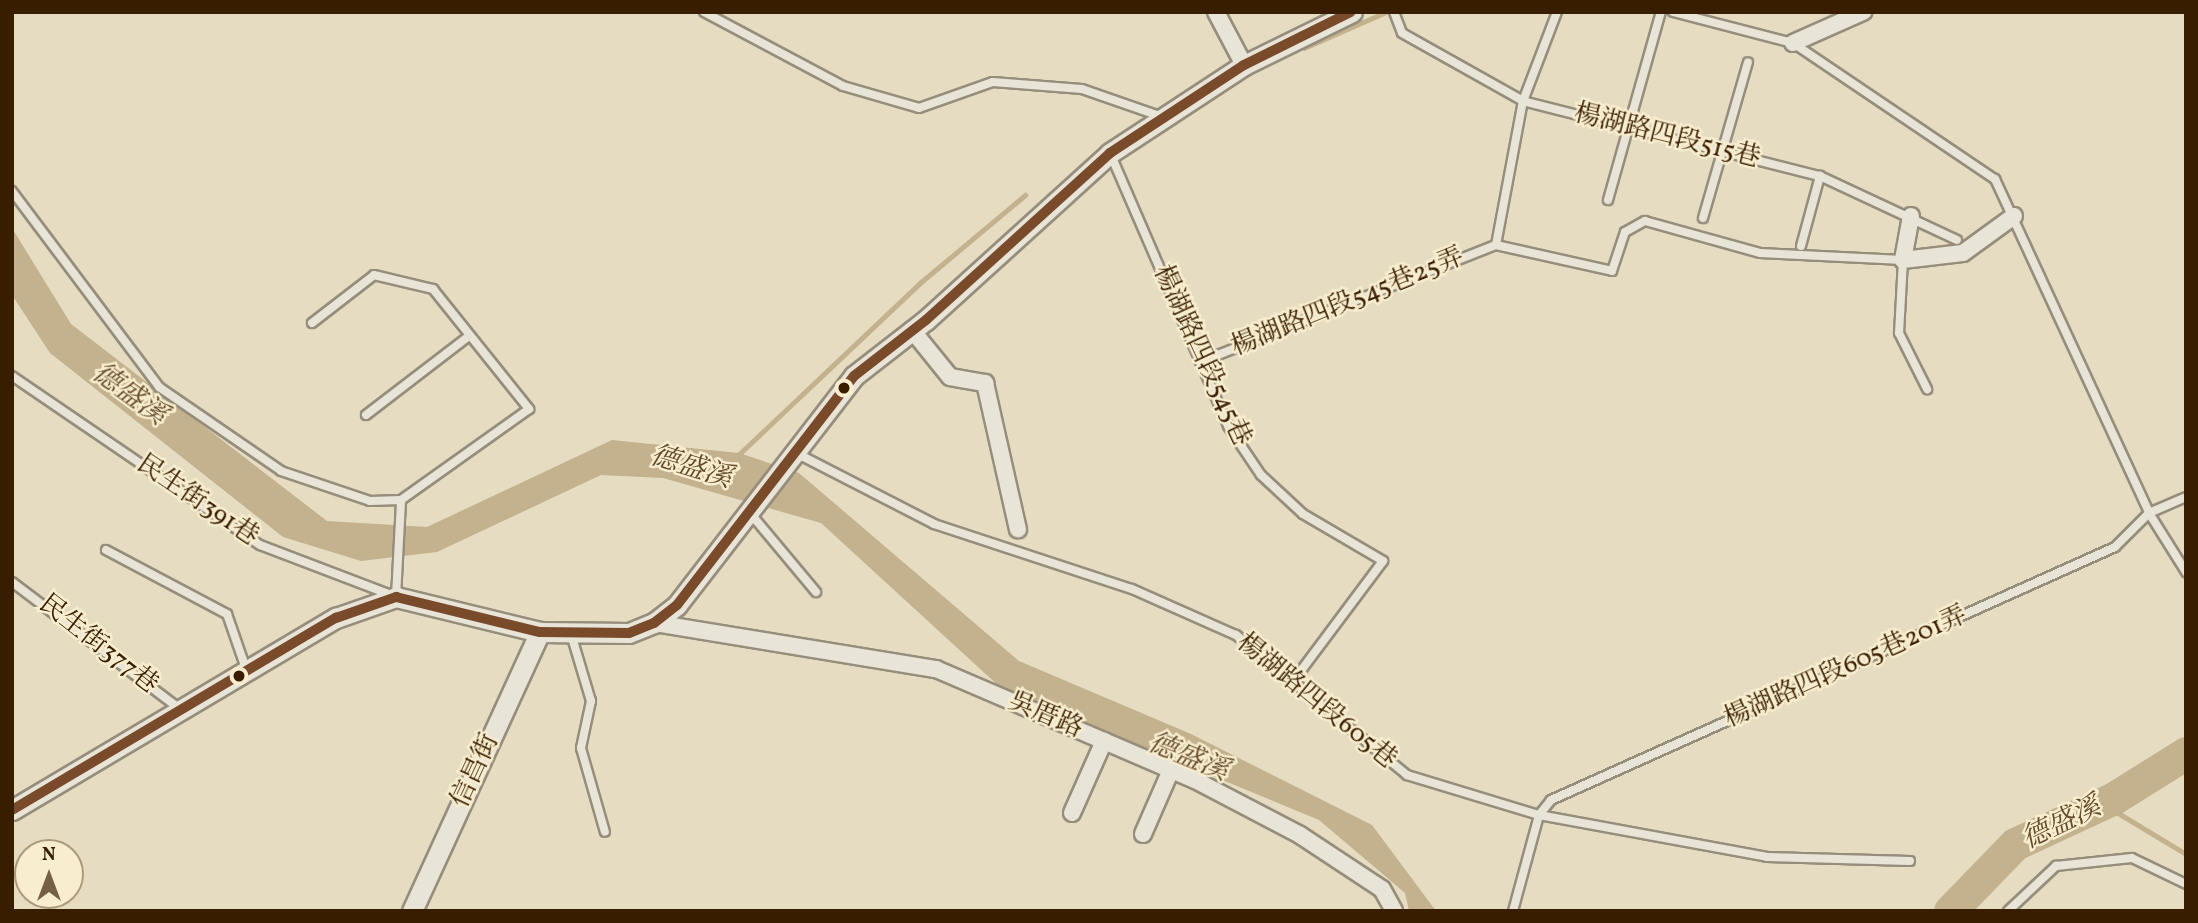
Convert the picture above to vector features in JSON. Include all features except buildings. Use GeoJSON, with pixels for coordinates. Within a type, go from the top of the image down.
{"type":"FeatureCollection","features":[{"type":"Feature","properties":{"kind":"street"},"geometry":{"type":"LineString","coordinates":[[1216,12],[1244,65]]}},
{"type":"Feature","properties":{"kind":"street"},"geometry":{"type":"LineString","coordinates":[[12,810],[336,618],[396,597],[540,632],[629,633],[654,623],[677,605],[786,456],[854,376],[912,330],[1110,153],[1244,65],[1352,12]]}},
{"type":"Feature","properties":{"kind":"street"},"geometry":{"type":"LineString","coordinates":[[1793,43],[1863,12]]}},
{"type":"Feature","properties":{"kind":"street"},"geometry":{"type":"LineString","coordinates":[[1911,216],[1903,260],[1963,253],[2014,216]]}},
{"type":"Feature","properties":{"kind":"street"},"geometry":{"type":"LineString","coordinates":[[912,330],[950,377],[985,383],[1018,529]]}},
{"type":"Feature","properties":{"kind":"street","name":"吳厝路"},"geometry":{"type":"LineString","coordinates":[[654,623],[936,669],[1171,770],[1300,835],[1382,889],[1394,911]]}},
{"type":"Feature","properties":{"kind":"street","name":"信昌街"},"geometry":{"type":"LineString","coordinates":[[412,911],[540,632]]}},
{"type":"Feature","properties":{"kind":"street"},"geometry":{"type":"LineString","coordinates":[[1072,813],[1104,741]]}},
{"type":"Feature","properties":{"kind":"street"},"geometry":{"type":"LineString","coordinates":[[1143,834],[1171,770]]}},
{"type":"Feature","properties":{"kind":"lane"},"geometry":{"type":"LineString","coordinates":[[704,12],[843,86],[919,108],[993,82],[1082,89],[1166,118]]}},
{"type":"Feature","properties":{"kind":"lane","name":"楊湖路四段515巷"},"geometry":{"type":"LineString","coordinates":[[1394,12],[1402,33],[1523,101],[1631,126],[1821,176],[1911,216],[1956,240]]}},
{"type":"Feature","properties":{"kind":"lane"},"geometry":{"type":"LineString","coordinates":[[1557,12],[1523,101],[1496,245],[1612,271],[1625,232],[1645,221],[1760,253],[1903,260],[1899,333],[1927,389]]}},
{"type":"Feature","properties":{"kind":"lane"},"geometry":{"type":"LineString","coordinates":[[1608,200],[1661,12]]}},
{"type":"Feature","properties":{"kind":"lane"},"geometry":{"type":"LineString","coordinates":[[1673,12],[1793,43],[1995,179],[2149,513],[2186,572]]}},
{"type":"Feature","properties":{"kind":"lane"},"geometry":{"type":"LineString","coordinates":[[1703,218],[1748,62]]}},
{"type":"Feature","properties":{"kind":"lane","name":"楊湖路四段545巷"},"geometry":{"type":"LineString","coordinates":[[1110,153],[1228,426],[1261,475],[1303,514],[1383,561],[1294,680]]}},
{"type":"Feature","properties":{"kind":"lane"},"geometry":{"type":"LineString","coordinates":[[1801,246],[1821,176]]}},
{"type":"Feature","properties":{"kind":"lane"},"geometry":{"type":"LineString","coordinates":[[12,191],[159,387],[281,471],[370,501],[401,500],[528,409],[433,289],[374,275],[312,323]]}},
{"type":"Feature","properties":{"kind":"lane","name":"楊湖路四段545巷25弄"},"geometry":{"type":"LineString","coordinates":[[1200,362],[1496,245]]}},
{"type":"Feature","properties":{"kind":"lane"},"geometry":{"type":"LineString","coordinates":[[366,415],[469,336]]}},
{"type":"Feature","properties":{"kind":"lane","name":"民生街391巷"},"geometry":{"type":"LineString","coordinates":[[13,376],[260,545],[396,597]]}},
{"type":"Feature","properties":{"kind":"lane","name":"楊湖路四段605巷"},"geometry":{"type":"LineString","coordinates":[[786,456],[934,524],[1132,589],[1236,635],[1407,775],[1539,815],[1768,857],[1910,861]]}},
{"type":"Feature","properties":{"kind":"lane"},"geometry":{"type":"LineString","coordinates":[[2149,513],[2186,497]]}},
{"type":"Feature","properties":{"kind":"lane"},"geometry":{"type":"LineString","coordinates":[[396,597],[401,500]]}},
{"type":"Feature","properties":{"kind":"lane"},"geometry":{"type":"LineString","coordinates":[[746,508],[816,592]]}},
{"type":"Feature","properties":{"kind":"lane","name":"楊湖路四段605巷201弄"},"geometry":{"type":"LineString","coordinates":[[1539,815],[1552,800],[2115,547],[2149,513]]}},
{"type":"Feature","properties":{"kind":"lane"},"geometry":{"type":"LineString","coordinates":[[106,550],[227,614],[247,672]]}},
{"type":"Feature","properties":{"kind":"lane","name":"民生街377巷"},"geometry":{"type":"LineString","coordinates":[[12,582],[182,710]]}},
{"type":"Feature","properties":{"kind":"lane"},"geometry":{"type":"LineString","coordinates":[[571,634],[591,701],[581,748],[606,832]]}},
{"type":"Feature","properties":{"kind":"lane"},"geometry":{"type":"LineString","coordinates":[[1513,911],[1539,815]]}},
{"type":"Feature","properties":{"kind":"lane"},"geometry":{"type":"LineString","coordinates":[[2008,911],[2056,866],[2132,859],[2186,884]]}},
{"type":"Feature","properties":{"kind":"water"},"geometry":{"type":"Polygon","coordinates":[[[12,228],[71,324],[327,521],[427,527],[612,440],[739,453],[799,473],[1019,661],[1191,734],[1372,825],[1436,911],[1409,911],[1405,893],[1319,820],[1002,689],[821,523],[663,478],[601,475],[437,552],[361,561],[283,537],[50,353],[12,295],[12,228]]]}},
{"type":"Feature","properties":{"kind":"waterway"},"geometry":{"type":"LineString","coordinates":[[1304,48],[1386,12]]}},
{"type":"Feature","properties":{"kind":"waterway"},"geometry":{"type":"LineString","coordinates":[[737,456],[921,282],[1025,195]]}},
{"type":"Feature","properties":{"kind":"waterway","name":"德盛溪"},"geometry":{"type":"LineString","coordinates":[[1950,911],[2015,844],[2114,798],[2186,753]]}},
{"type":"Feature","properties":{"kind":"waterway"},"geometry":{"type":"LineString","coordinates":[[2103,804],[2186,854]]}},
{"type":"Feature","properties":{"kind":"transit line"},"geometry":{"type":"LineString","coordinates":[[12,810],[336,618],[396,597],[540,632],[629,633],[654,623],[677,605],[854,376],[926,320],[1110,153],[1244,65],[1351,12]]}}]}
